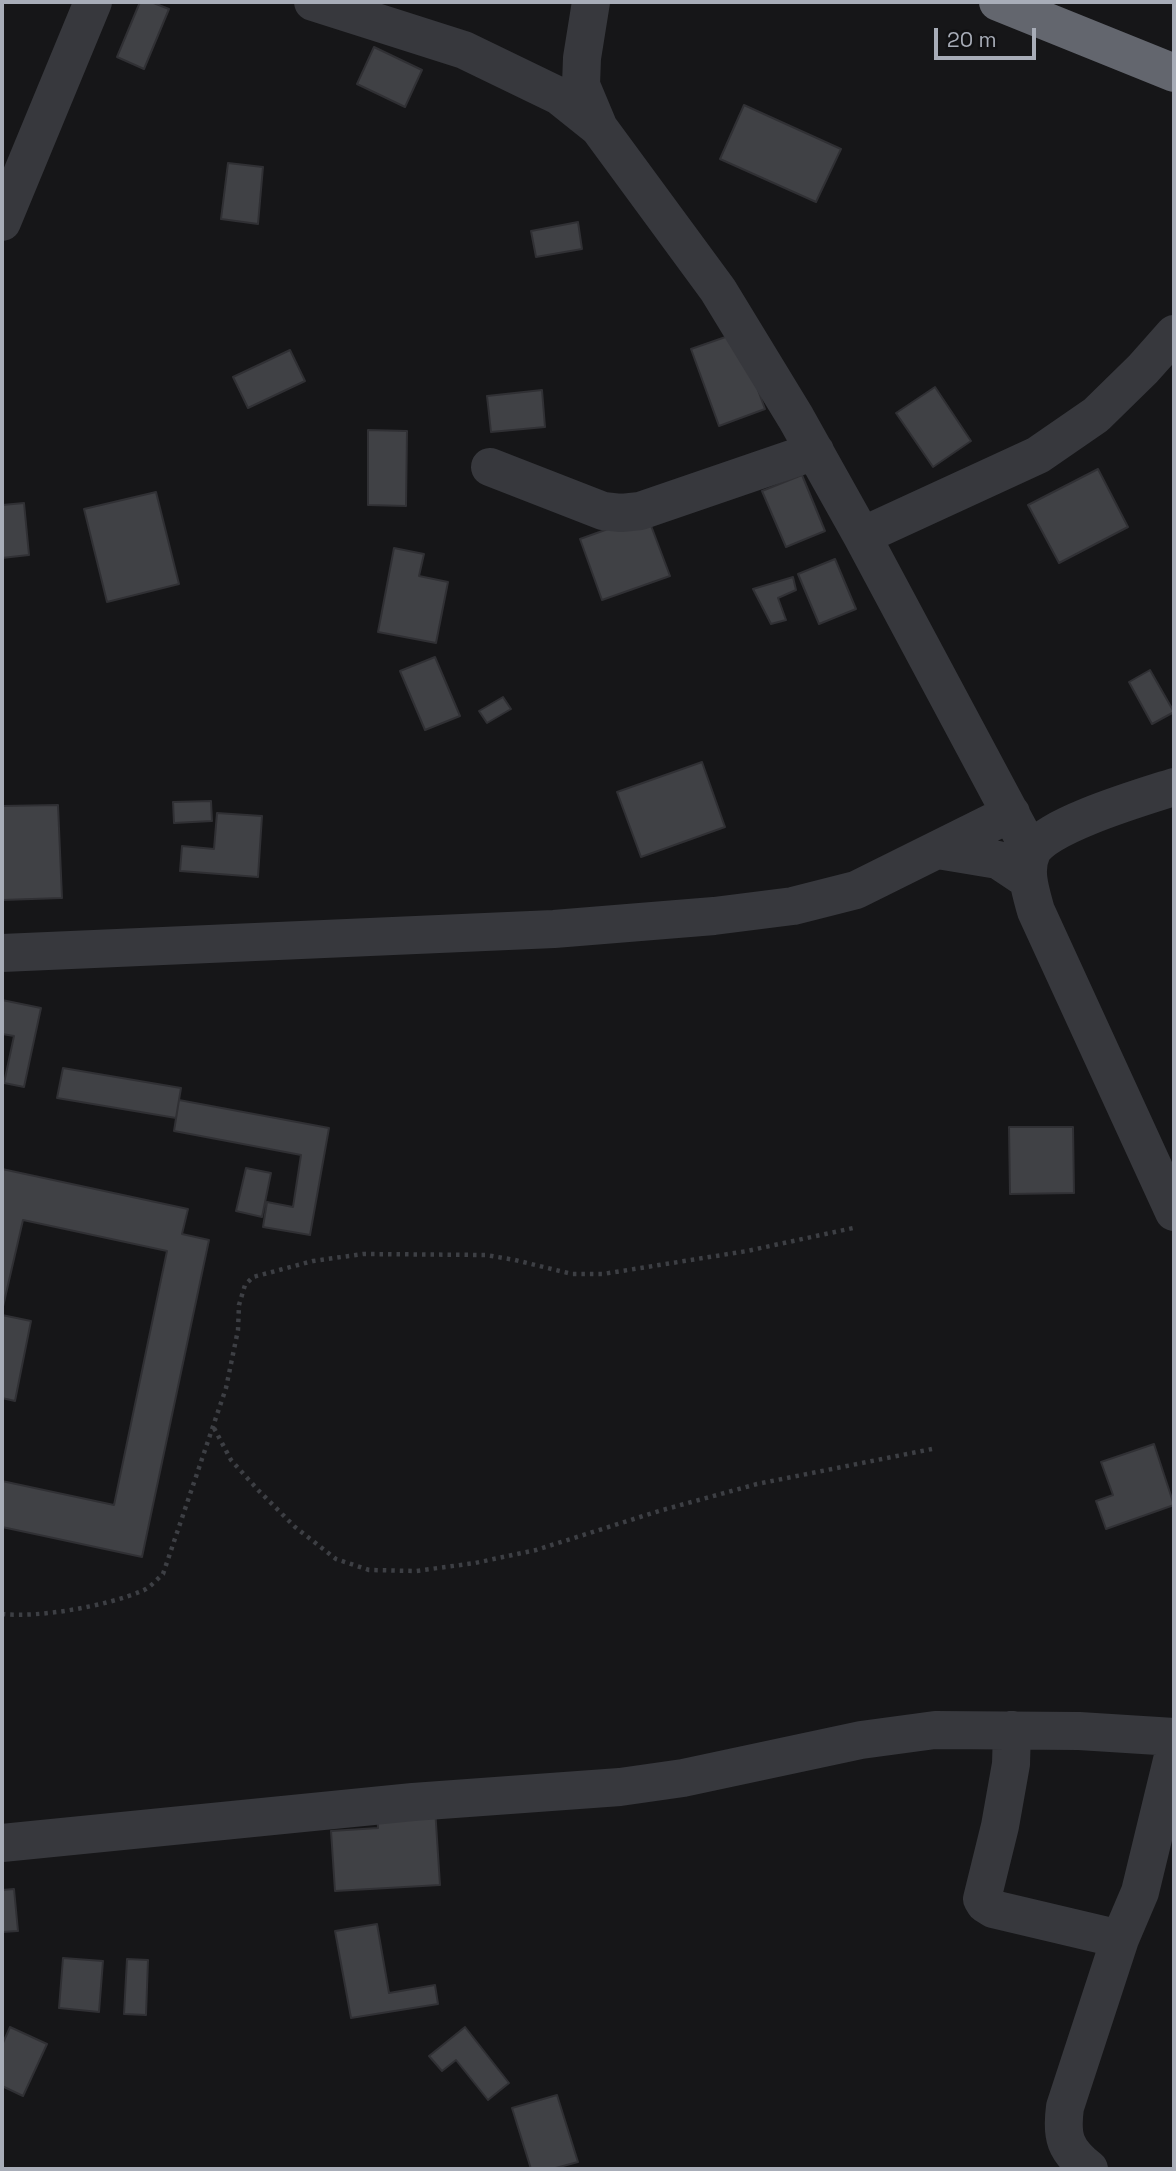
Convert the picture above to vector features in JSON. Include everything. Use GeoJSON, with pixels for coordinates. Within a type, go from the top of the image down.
{"type":"FeatureCollection","features":[{"type":"Feature","properties":{"kind":"highway"},"geometry":{"type":"LineString","coordinates":[[998,2],[1174,73]]}},
{"type":"Feature","properties":{"kind":"street"},"geometry":{"type":"LineString","coordinates":[[2,222],[93,2]]}},
{"type":"Feature","properties":{"kind":"street"},"geometry":{"type":"LineString","coordinates":[[313,2],[464,50],[559,96],[599,128]]}},
{"type":"Feature","properties":{"kind":"street"},"geometry":{"type":"LineString","coordinates":[[591,2],[582,58],[581,85],[599,128],[718,290],[815,452],[1011,813],[1030,866],[1036,911],[1174,1212]]}},
{"type":"Feature","properties":{"kind":"street"},"geometry":{"type":"LineString","coordinates":[[862,536],[1038,455],[1096,415],[1174,334]]}},
{"type":"Feature","properties":{"kind":"street"},"geometry":{"type":"LineString","coordinates":[[490,467],[603,511],[621,513],[640,511],[815,452]]}},
{"type":"Feature","properties":{"kind":"street"},"geometry":{"type":"LineString","coordinates":[[1030,866],[1044,836],[1126,802],[1174,788]]}},
{"type":"Feature","properties":{"kind":"street"},"geometry":{"type":"LineString","coordinates":[[2,953],[526,930],[714,916],[793,906],[856,890],[1011,813]]}},
{"type":"Feature","properties":{"kind":"street"},"geometry":{"type":"LineString","coordinates":[[938,850],[1030,866]]}},
{"type":"Feature","properties":{"kind":"street"},"geometry":{"type":"LineString","coordinates":[[2,1843],[413,1802],[620,1787],[683,1778],[861,1741],[935,1730],[1092,1731],[1174,1737]]}},
{"type":"Feature","properties":{"kind":"street"},"geometry":{"type":"LineString","coordinates":[[1012,1730],[1011,1764],[1000,1826],[982,1899],[993,1909],[1120,1939]]}},
{"type":"Feature","properties":{"kind":"street"},"geometry":{"type":"LineString","coordinates":[[1089,2169],[1073,2156],[1065,2141],[1063,2125],[1066,2107],[1120,1939],[1140,1892],[1174,1752]]}},
{"type":"Feature","properties":{"kind":"path"},"geometry":{"type":"LineString","coordinates":[[2,1614],[46,1614],[106,1601],[145,1590],[163,1574],[214,1427],[228,1377],[239,1305],[245,1286],[253,1277],[313,1261],[363,1254],[486,1255],[572,1274],[603,1274],[747,1251],[853,1228]]}},
{"type":"Feature","properties":{"kind":"path"},"geometry":{"type":"LineString","coordinates":[[214,1427],[231,1460],[257,1490],[295,1527],[336,1559],[369,1570],[416,1572],[536,1550],[659,1511],[757,1484],[932,1449]]}},
{"type":"Feature","properties":{"kind":"building"},"geometry":{"type":"Polygon","coordinates":[[[140,2],[151,2],[169,9],[144,69],[117,57],[140,2]]]}},
{"type":"Feature","properties":{"kind":"building"},"geometry":{"type":"Polygon","coordinates":[[[374,47],[422,70],[405,107],[357,84],[374,47]]]}},
{"type":"Feature","properties":{"kind":"building"},"geometry":{"type":"Polygon","coordinates":[[[744,105],[841,149],[816,202],[720,159],[744,105]]]}},
{"type":"Feature","properties":{"kind":"building"},"geometry":{"type":"Polygon","coordinates":[[[228,163],[263,167],[258,224],[221,219],[228,163]]]}},
{"type":"Feature","properties":{"kind":"building"},"geometry":{"type":"Polygon","coordinates":[[[578,222],[582,249],[536,257],[531,231],[578,222]]]}},
{"type":"Feature","properties":{"kind":"building"},"geometry":{"type":"Polygon","coordinates":[[[737,333],[765,409],[719,426],[691,349],[737,333]]]}},
{"type":"Feature","properties":{"kind":"building"},"geometry":{"type":"Polygon","coordinates":[[[290,350],[305,381],[248,408],[233,377],[290,350]]]}},
{"type":"Feature","properties":{"kind":"building"},"geometry":{"type":"Polygon","coordinates":[[[935,387],[971,441],[933,467],[896,413],[935,387]]]}},
{"type":"Feature","properties":{"kind":"building"},"geometry":{"type":"Polygon","coordinates":[[[542,390],[545,427],[491,432],[487,396],[542,390]]]}},
{"type":"Feature","properties":{"kind":"building"},"geometry":{"type":"Polygon","coordinates":[[[368,430],[407,431],[406,506],[368,505],[368,430]]]}},
{"type":"Feature","properties":{"kind":"building"},"geometry":{"type":"Polygon","coordinates":[[[1098,469],[1128,527],[1059,563],[1028,505],[1098,469]]]}},
{"type":"Feature","properties":{"kind":"building"},"geometry":{"type":"Polygon","coordinates":[[[802,475],[825,531],[786,547],[762,491],[802,475]]]}},
{"type":"Feature","properties":{"kind":"building"},"geometry":{"type":"Polygon","coordinates":[[[156,492],[179,584],[107,602],[84,509],[156,492]]]}},
{"type":"Feature","properties":{"kind":"building"},"geometry":{"type":"Polygon","coordinates":[[[24,503],[29,555],[2,558],[2,505],[24,503]]]}},
{"type":"Feature","properties":{"kind":"building"},"geometry":{"type":"Polygon","coordinates":[[[647,515],[670,576],[602,600],[580,539],[647,515]]]}},
{"type":"Feature","properties":{"kind":"building"},"geometry":{"type":"Polygon","coordinates":[[[394,548],[424,554],[419,576],[448,582],[436,643],[378,632],[394,548]]]}},
{"type":"Feature","properties":{"kind":"building"},"geometry":{"type":"Polygon","coordinates":[[[835,559],[856,609],[819,624],[798,574],[835,559]]]}},
{"type":"Feature","properties":{"kind":"building"},"geometry":{"type":"Polygon","coordinates":[[[793,577],[796,590],[778,598],[786,620],[771,624],[753,589],[793,577]]]}},
{"type":"Feature","properties":{"kind":"building"},"geometry":{"type":"Polygon","coordinates":[[[435,657],[460,716],[425,730],[400,671],[435,657]]]}},
{"type":"Feature","properties":{"kind":"building"},"geometry":{"type":"Polygon","coordinates":[[[1150,670],[1174,712],[1152,724],[1129,682],[1150,670]]]}},
{"type":"Feature","properties":{"kind":"building"},"geometry":{"type":"Polygon","coordinates":[[[503,697],[511,709],[487,723],[479,711],[503,697]]]}},
{"type":"Feature","properties":{"kind":"building"},"geometry":{"type":"Polygon","coordinates":[[[702,762],[725,827],[641,857],[617,792],[702,762]]]}},
{"type":"Feature","properties":{"kind":"building"},"geometry":{"type":"Polygon","coordinates":[[[211,801],[212,821],[174,823],[173,802],[211,801]]]}},
{"type":"Feature","properties":{"kind":"building"},"geometry":{"type":"Polygon","coordinates":[[[58,805],[62,898],[2,900],[2,806],[58,805]]]}},
{"type":"Feature","properties":{"kind":"building"},"geometry":{"type":"Polygon","coordinates":[[[217,813],[262,816],[258,877],[180,871],[182,846],[214,849],[217,813]]]}},
{"type":"Feature","properties":{"kind":"building"},"geometry":{"type":"Polygon","coordinates":[[[2,1000],[41,1008],[24,1087],[4,1083],[14,1036],[2,1034],[2,1000]]]}},
{"type":"Feature","properties":{"kind":"building"},"geometry":{"type":"Polygon","coordinates":[[[63,1068],[181,1088],[176,1118],[57,1098],[63,1068]]]}},
{"type":"Feature","properties":{"kind":"building"},"geometry":{"type":"Polygon","coordinates":[[[179,1100],[329,1128],[310,1235],[263,1227],[267,1202],[293,1207],[301,1155],[174,1131],[179,1100]]]}},
{"type":"Feature","properties":{"kind":"building"},"geometry":{"type":"Polygon","coordinates":[[[1009,1127],[1073,1127],[1074,1193],[1010,1194],[1009,1127]]]}},
{"type":"Feature","properties":{"kind":"building"},"geometry":{"type":"Polygon","coordinates":[[[246,1168],[271,1173],[262,1217],[236,1211],[246,1168]]]}},
{"type":"Feature","properties":{"kind":"building"},"geometry":{"type":"Polygon","coordinates":[[[2,1169],[188,1209],[182,1234],[209,1240],[142,1557],[2,1527],[2,1481],[114,1505],[167,1251],[23,1220],[2,1311],[2,1169]]]}},
{"type":"Feature","properties":{"kind":"building"},"geometry":{"type":"Polygon","coordinates":[[[2,1315],[31,1321],[15,1401],[2,1398],[2,1315]]]}},
{"type":"Feature","properties":{"kind":"building"},"geometry":{"type":"Polygon","coordinates":[[[1154,1444],[1174,1505],[1106,1529],[1096,1501],[1113,1495],[1101,1462],[1154,1444]]]}},
{"type":"Feature","properties":{"kind":"building"},"geometry":{"type":"Polygon","coordinates":[[[435,1808],[440,1885],[335,1891],[331,1831],[378,1828],[377,1811],[435,1808]]]}},
{"type":"Feature","properties":{"kind":"building"},"geometry":{"type":"Polygon","coordinates":[[[14,1889],[18,1931],[2,1932],[2,1890],[14,1889]]]}},
{"type":"Feature","properties":{"kind":"building"},"geometry":{"type":"Polygon","coordinates":[[[377,1924],[389,1993],[435,1985],[438,2004],[351,2018],[335,1931],[377,1924]]]}},
{"type":"Feature","properties":{"kind":"building"},"geometry":{"type":"Polygon","coordinates":[[[63,1958],[103,1961],[99,2012],[59,2008],[63,1958]]]}},
{"type":"Feature","properties":{"kind":"building"},"geometry":{"type":"Polygon","coordinates":[[[127,1959],[148,1960],[146,2015],[124,2014],[127,1959]]]}},
{"type":"Feature","properties":{"kind":"building"},"geometry":{"type":"Polygon","coordinates":[[[10,2027],[47,2044],[23,2096],[2,2086],[2,2045],[10,2027]]]}},
{"type":"Feature","properties":{"kind":"building"},"geometry":{"type":"Polygon","coordinates":[[[465,2027],[509,2083],[488,2100],[456,2060],[442,2071],[429,2056],[465,2027]]]}},
{"type":"Feature","properties":{"kind":"building"},"geometry":{"type":"Polygon","coordinates":[[[557,2095],[578,2162],[552,2169],[531,2169],[512,2108],[557,2095]]]}}]}
